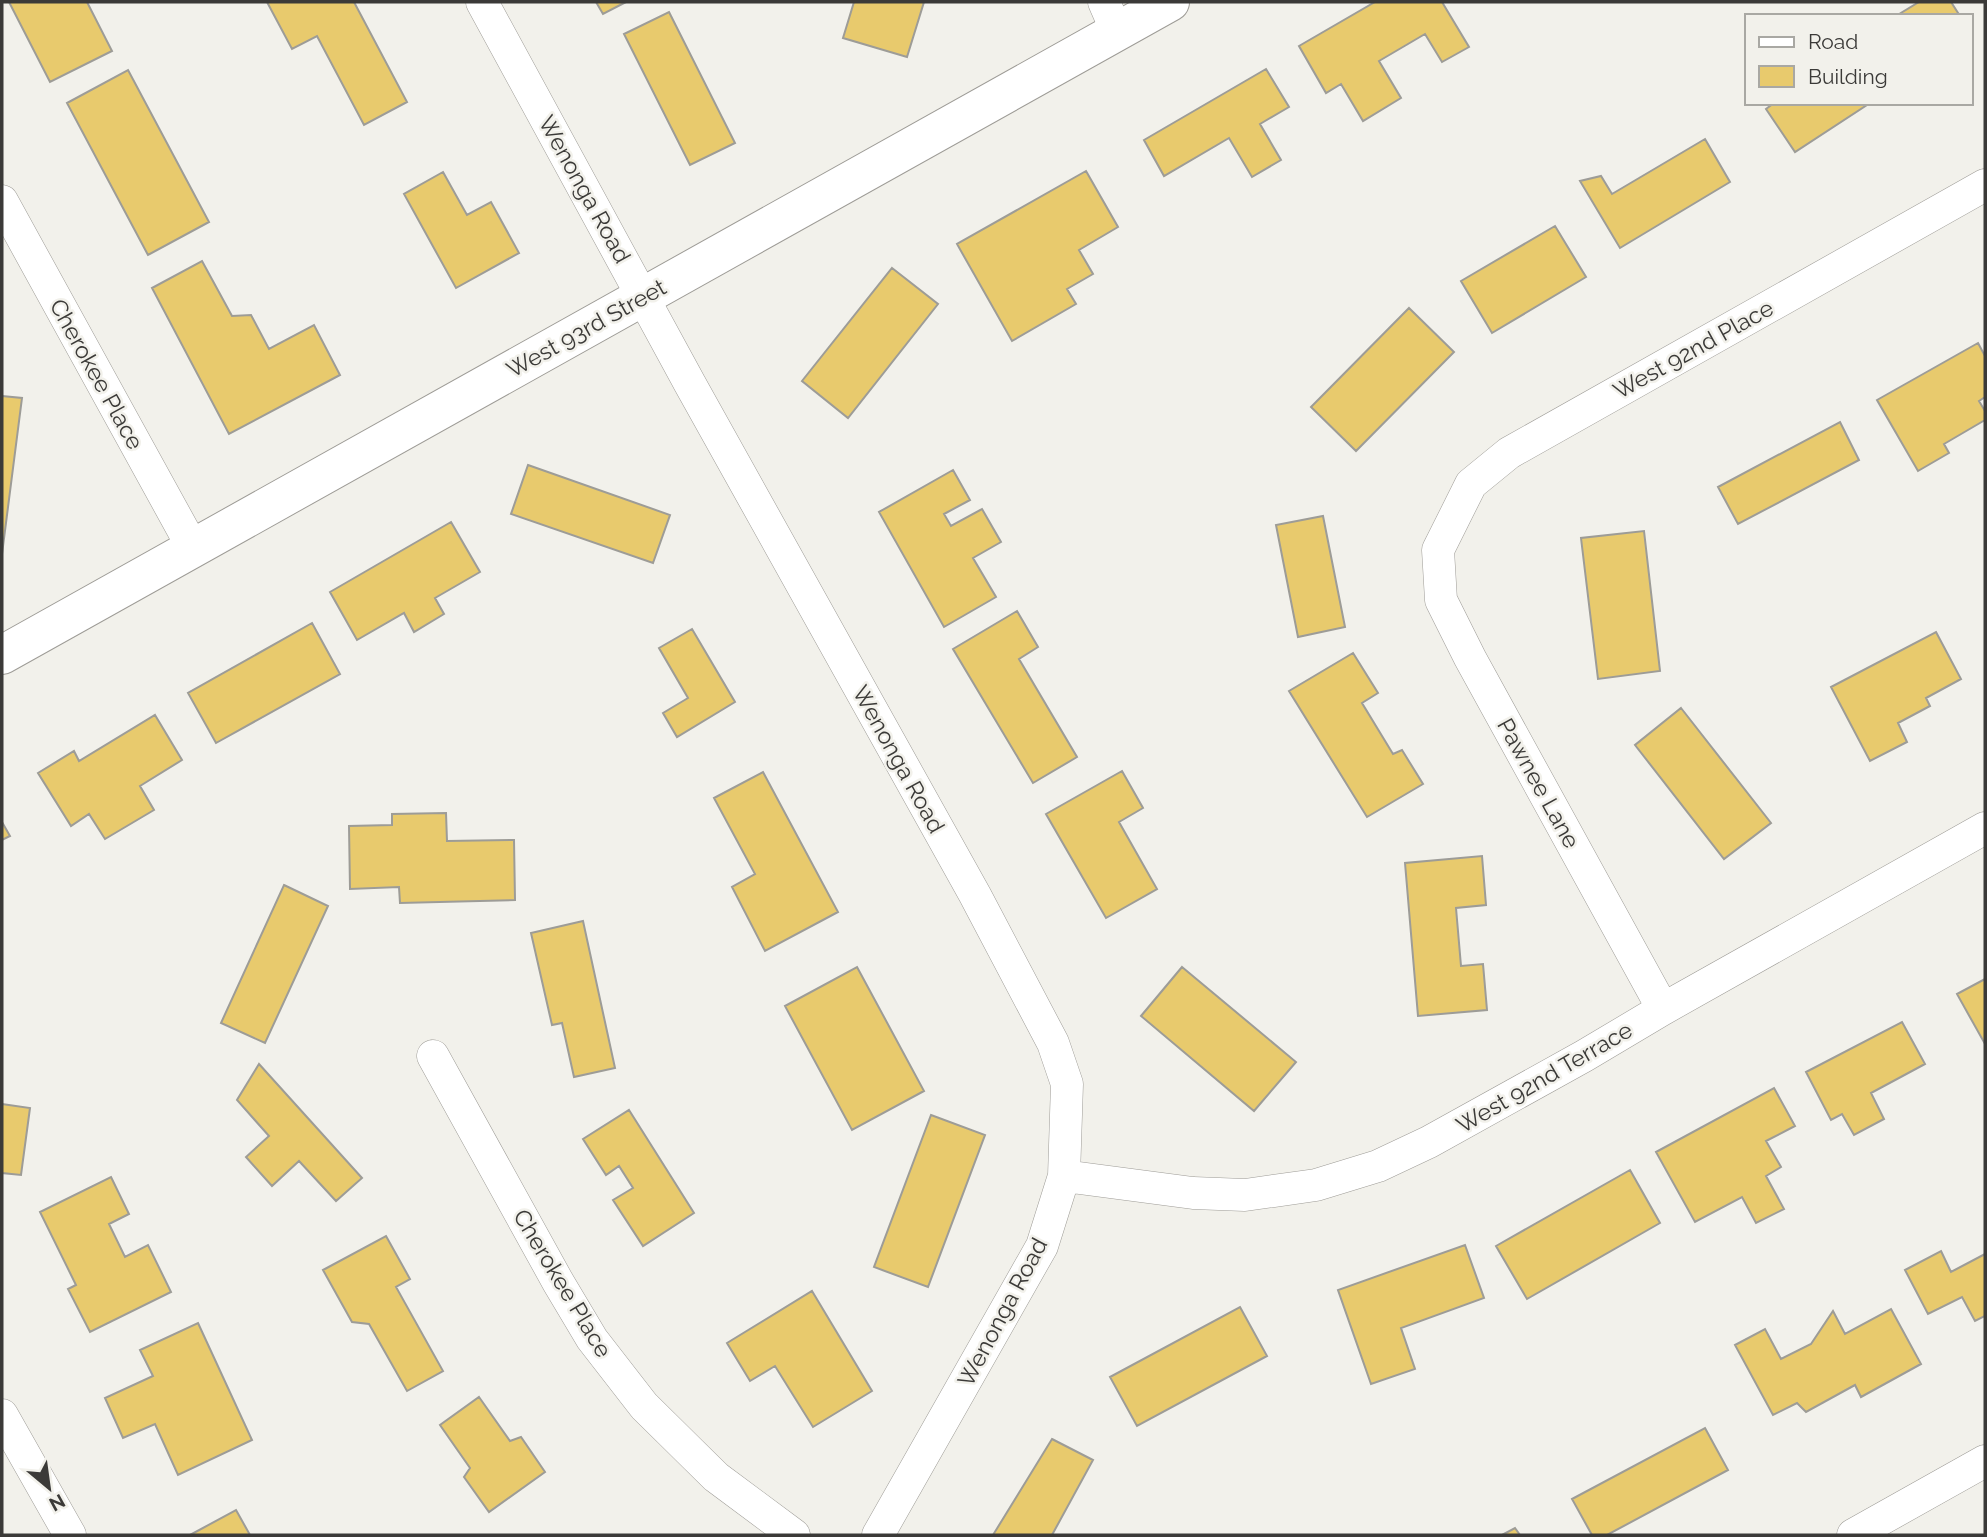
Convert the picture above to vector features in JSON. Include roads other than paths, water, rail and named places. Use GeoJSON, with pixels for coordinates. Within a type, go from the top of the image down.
{"type":"FeatureCollection","features":[{"type":"Feature","properties":{"kind":"street","name":"Wenonga Road"},"geometry":{"type":"LineString","coordinates":[[482,2],[697,396],[975,895],[1053,1043],[1067,1084],[1064,1176],[1042,1246],[878,1535]]}},
{"type":"Feature","properties":{"kind":"street","name":"West 93rd Street"},"geometry":{"type":"LineString","coordinates":[[2,655],[644,296],[1110,17],[1170,2]]}},
{"type":"Feature","properties":{"kind":"street","name":"West 92nd Place"},"geometry":{"type":"LineString","coordinates":[[1438,550],[1471,484],[1509,453],[1985,185]]}},
{"type":"Feature","properties":{"kind":"street","name":"Cherokee Place"},"geometry":{"type":"LineString","coordinates":[[2,201],[193,548]]}},
{"type":"Feature","properties":{"kind":"street","name":"Pawnee Lane"},"geometry":{"type":"LineString","coordinates":[[1438,550],[1441,600],[1662,1009]]}},
{"type":"Feature","properties":{"kind":"street","name":"West 92nd Terrace"},"geometry":{"type":"LineString","coordinates":[[1064,1176],[1194,1193],[1245,1195],[1316,1185],[1378,1166],[1429,1142],[1584,1056],[1662,1009],[1985,828]]}},
{"type":"Feature","properties":{"kind":"street","name":"Cherokee Place"},"geometry":{"type":"LineString","coordinates":[[433,1056],[592,1339],[644,1406],[716,1477],[794,1535]]}},
{"type":"Feature","properties":{"kind":"street"},"geometry":{"type":"LineString","coordinates":[[2,1415],[70,1535]]}},
{"type":"Feature","properties":{"kind":"street"},"geometry":{"type":"LineString","coordinates":[[1853,1535],[1985,1461]]}}]}
